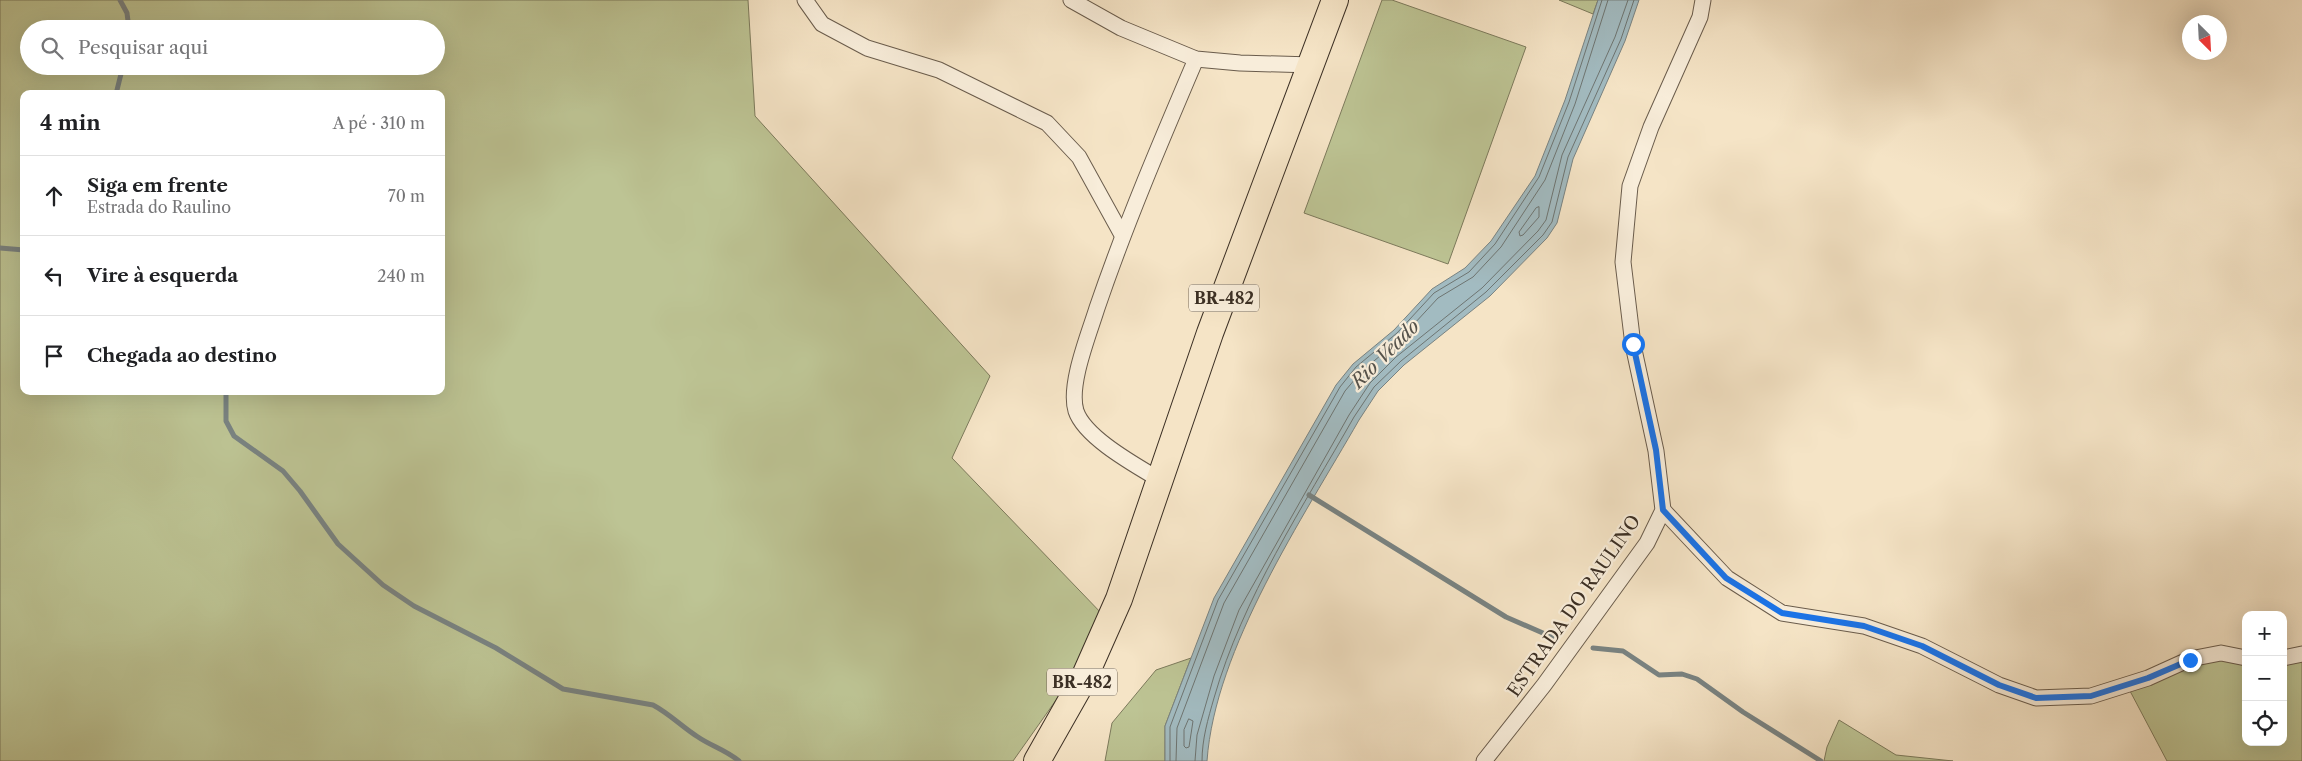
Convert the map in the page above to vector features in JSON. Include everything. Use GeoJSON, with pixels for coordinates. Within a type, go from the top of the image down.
{"type":"FeatureCollection","features":[{"type":"Feature","properties":{"kind":"highway","name":"BR-482"},"geometry":{"type":"LineString","coordinates":[[1037,761],[1084,678],[1115,608],[1210,333],[1335,0]]}},
{"type":"Feature","properties":{"kind":"street"},"geometry":{"type":"LineString","coordinates":[[805,0],[822,24],[867,48],[939,70],[1047,123],[1079,157],[1122,235]]}},
{"type":"Feature","properties":{"kind":"street"},"geometry":{"type":"LineString","coordinates":[[1071,0],[1121,28],[1196,59],[1240,63],[1312,65]]}},
{"type":"Feature","properties":{"kind":"street","name":"ESTRADA DO RAULINO"},"geometry":{"type":"LineString","coordinates":[[1484,761],[1544,685],[1647,543],[1663,510],[1656,450],[1633,344],[1623,262],[1630,186],[1652,127],[1700,17],[1703,0]]}},
{"type":"Feature","properties":{"kind":"street"},"geometry":{"type":"LineString","coordinates":[[1160,480],[1108,448],[1087,427],[1076,411],[1075,390],[1081,356],[1122,235],[1196,59]]}},
{"type":"Feature","properties":{"kind":"street"},"geometry":{"type":"LineString","coordinates":[[1663,510],[1726,578],[1782,613],[1864,626],[1922,646],[1999,685],[2036,698],[2091,696],[2148,678],[2190,660],[2222,653],[2242,657]]}},
{"type":"Feature","properties":{"kind":"street"},"geometry":{"type":"LineString","coordinates":[[2287,657],[2302,654]]}},
{"type":"Feature","properties":{"kind":"green space"},"geometry":{"type":"Polygon","coordinates":[[[0,0],[748,0],[755,116],[990,376],[952,458],[1104,616],[1078,669],[1013,761],[0,761],[0,0]]]}},
{"type":"Feature","properties":{"kind":"green space"},"geometry":{"type":"Polygon","coordinates":[[[1382,0],[1392,0],[1526,47],[1448,264],[1304,213],[1382,0]]]}},
{"type":"Feature","properties":{"kind":"green space"},"geometry":{"type":"Polygon","coordinates":[[[1559,0],[1598,0],[1593,14],[1559,0]]]}},
{"type":"Feature","properties":{"kind":"green space"},"geometry":{"type":"Polygon","coordinates":[[[2302,652],[2302,761],[2167,761],[2130,691],[2206,653],[2242,662],[2242,746],[2287,746],[2287,657],[2302,652]]]}},
{"type":"Feature","properties":{"kind":"green space"},"geometry":{"type":"Polygon","coordinates":[[[1191,658],[1165,726],[1165,761],[1105,761],[1112,723],[1156,670],[1191,658]]]}},
{"type":"Feature","properties":{"kind":"green space"},"geometry":{"type":"Polygon","coordinates":[[[1839,720],[1896,755],[1953,761],[1824,761],[1827,747],[1839,720]]]}},
{"type":"Feature","properties":{"kind":"water","name":"Rio Veado"},"geometry":{"type":"Polygon","coordinates":[[[1598,0],[1639,0],[1625,41],[1573,159],[1557,223],[1547,238],[1490,296],[1404,365],[1378,391],[1288,541],[1244,629],[1226,674],[1214,718],[1207,761],[1165,761],[1165,726],[1214,598],[1336,385],[1353,364],[1394,330],[1432,289],[1465,268],[1491,241],[1535,176],[1565,100],[1598,0]]]}},
{"type":"Feature","properties":{"kind":"waterway"},"geometry":{"type":"LineString","coordinates":[[120,0],[127,13],[128,20]]}},
{"type":"Feature","properties":{"kind":"waterway"},"geometry":{"type":"LineString","coordinates":[[117,90],[121,75]]}},
{"type":"Feature","properties":{"kind":"waterway"},"geometry":{"type":"LineString","coordinates":[[0,248],[20,250]]}},
{"type":"Feature","properties":{"kind":"waterway"},"geometry":{"type":"LineString","coordinates":[[226,395],[226,421],[234,436],[283,471],[300,491],[338,544],[383,585],[414,606],[496,648],[563,689],[653,705],[698,737],[739,761]]}},
{"type":"Feature","properties":{"kind":"waterway"},"geometry":{"type":"LineString","coordinates":[[1309,495],[1506,617],[1552,637]]}},
{"type":"Feature","properties":{"kind":"waterway"},"geometry":{"type":"LineString","coordinates":[[1593,648],[1623,651],[1659,675],[1682,674],[1697,679],[1743,712],[1821,761]]}},
{"type":"Feature","properties":{"kind":"route"},"geometry":{"type":"LineString","coordinates":[[1633,344],[1656,450],[1663,510],[1726,578],[1782,613],[1864,626],[1922,646],[1999,685],[2036,698],[2091,696],[2148,678],[2190,660]]}}]}
